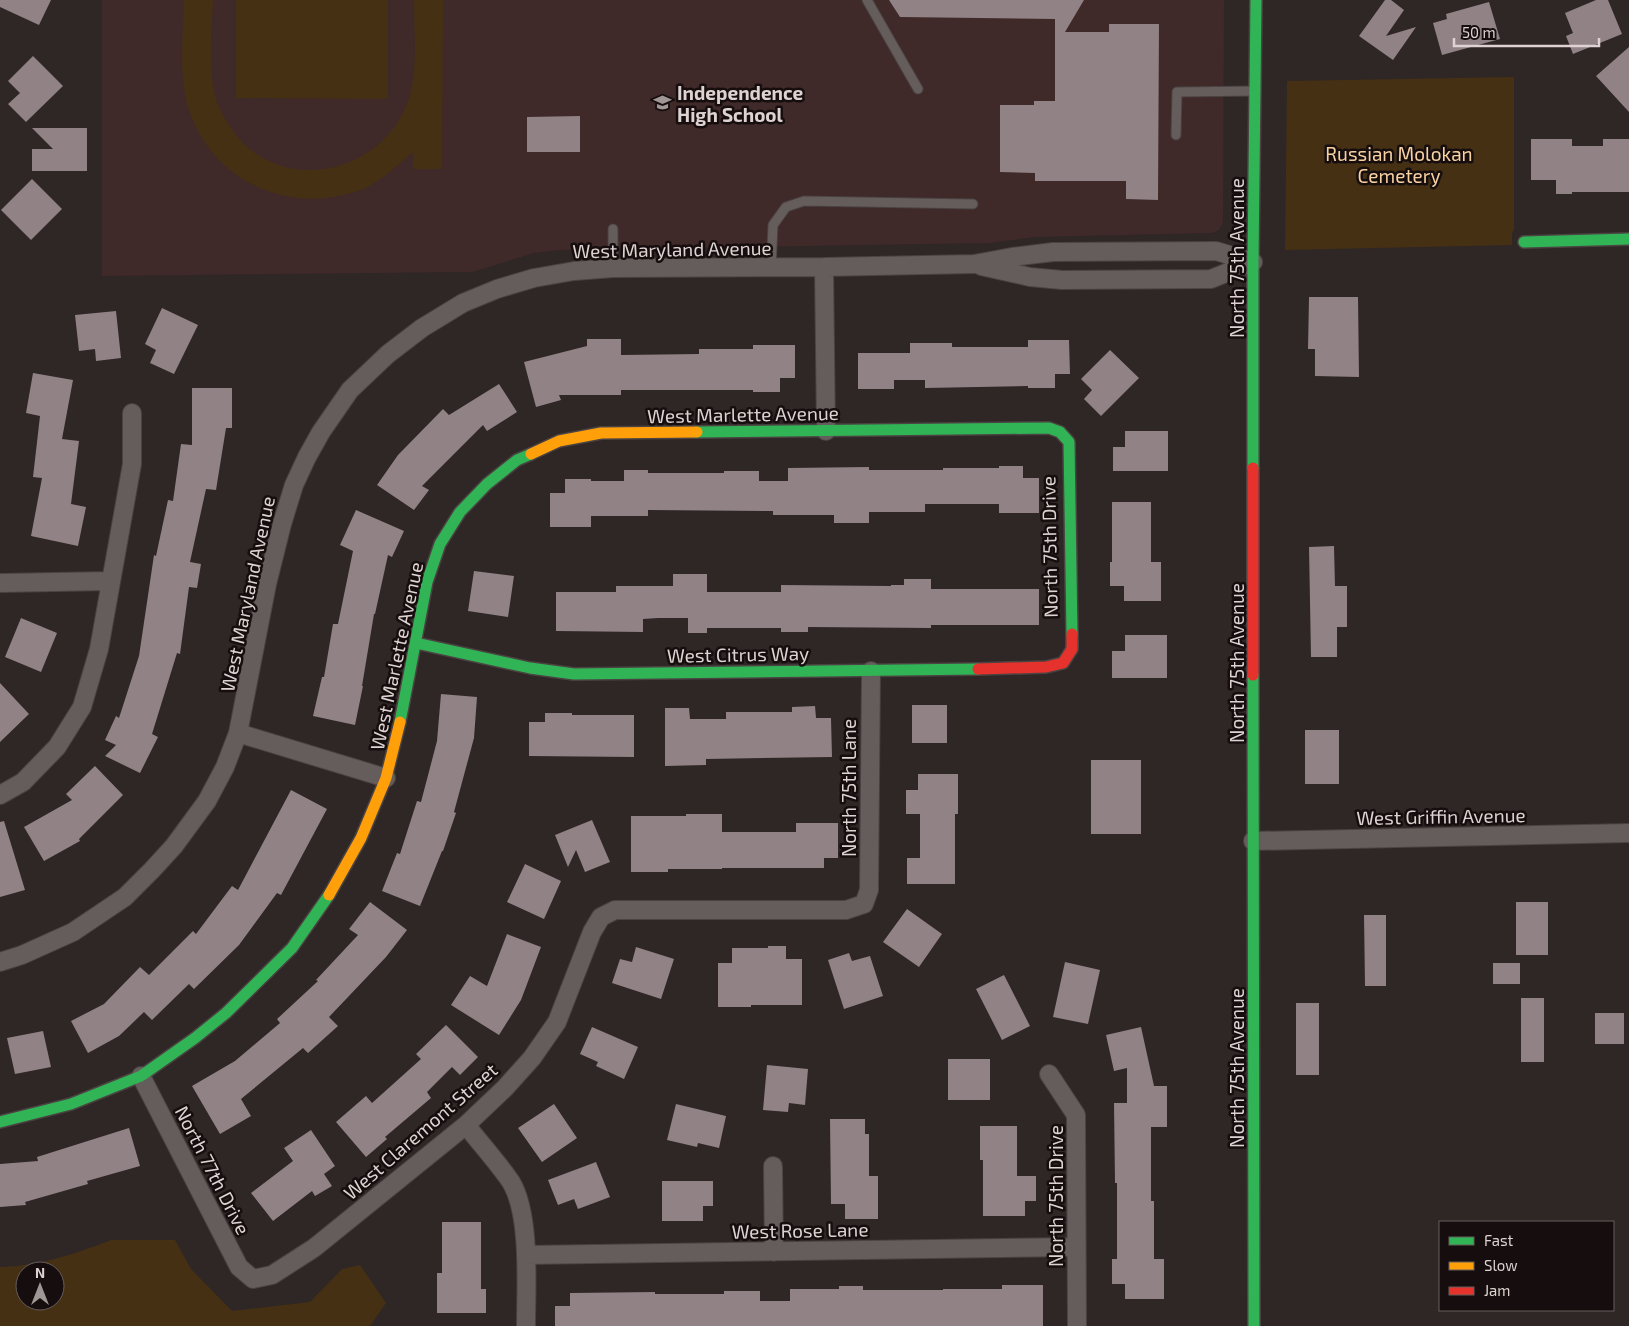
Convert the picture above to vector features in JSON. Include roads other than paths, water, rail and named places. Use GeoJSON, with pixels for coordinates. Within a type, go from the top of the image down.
{"type":"FeatureCollection","features":[{"type":"Feature","properties":{"kind":"street","name":"North 75th Avenue"},"geometry":{"type":"LineString","coordinates":[[1254,1326],[1253,841],[1256,0]]}},
{"type":"Feature","properties":{"kind":"street"},"geometry":{"type":"LineString","coordinates":[[1524,242],[1629,239]]}},
{"type":"Feature","properties":{"kind":"street","name":"West Maryland Avenue"},"geometry":{"type":"LineString","coordinates":[[0,962],[22,955],[73,932],[125,897],[174,846],[207,801],[225,767],[238,733],[267,584],[294,485],[321,432],[350,390],[388,354],[422,328],[463,303],[497,289],[534,278],[613,268],[771,268],[974,264],[1053,252],[1216,252],[1254,262]]}},
{"type":"Feature","properties":{"kind":"street","name":"West Maryland Avenue"},"geometry":{"type":"LineString","coordinates":[[974,264],[1030,277],[1062,280],[1211,279],[1254,262]]}},
{"type":"Feature","properties":{"kind":"street"},"geometry":{"type":"LineString","coordinates":[[824,267],[826,431]]}},
{"type":"Feature","properties":{"kind":"street"},"geometry":{"type":"LineString","coordinates":[[0,795],[24,782],[57,747],[82,707],[99,649],[132,464],[132,413]]}},
{"type":"Feature","properties":{"kind":"street","name":"West Marlette Avenue"},"geometry":{"type":"LineString","coordinates":[[0,1122],[71,1104],[141,1076],[195,1038],[226,1013],[292,948],[326,901],[357,846],[375,809],[386,778],[403,710],[427,582],[440,544],[460,512],[487,484],[517,460],[560,441],[600,433],[1049,428],[1060,432]]}},
{"type":"Feature","properties":{"kind":"street","name":"North 75th Drive"},"geometry":{"type":"LineString","coordinates":[[1060,432],[1069,442],[1072,649],[1063,662]]}},
{"type":"Feature","properties":{"kind":"street"},"geometry":{"type":"LineString","coordinates":[[0,583],[110,581]]}},
{"type":"Feature","properties":{"kind":"street","name":"West Citrus Way"},"geometry":{"type":"LineString","coordinates":[[416,643],[530,668],[574,674],[1046,667],[1063,662]]}},
{"type":"Feature","properties":{"kind":"street","name":"North 75th Lane"},"geometry":{"type":"LineString","coordinates":[[864,904],[869,890],[871,671]]}},
{"type":"Feature","properties":{"kind":"street"},"geometry":{"type":"LineString","coordinates":[[238,733],[386,778]]}},
{"type":"Feature","properties":{"kind":"street","name":"West Griffin Avenue"},"geometry":{"type":"LineString","coordinates":[[1253,841],[1629,833]]}},
{"type":"Feature","properties":{"kind":"street","name":"West Claremont Street"},"geometry":{"type":"LineString","coordinates":[[253,1279],[272,1275],[314,1248],[466,1125],[506,1088],[532,1058],[556,1022],[592,932],[601,917],[615,910],[846,910],[864,904]]}},
{"type":"Feature","properties":{"kind":"street","name":"North 75th Drive"},"geometry":{"type":"LineString","coordinates":[[1049,1074],[1076,1115],[1077,1326]]}},
{"type":"Feature","properties":{"kind":"street","name":"North 77th Drive"},"geometry":{"type":"LineString","coordinates":[[141,1076],[239,1267],[253,1279]]}},
{"type":"Feature","properties":{"kind":"street"},"geometry":{"type":"LineString","coordinates":[[466,1125],[511,1183],[520,1203],[526,1255],[526,1326]]}},
{"type":"Feature","properties":{"kind":"street"},"geometry":{"type":"LineString","coordinates":[[773,1166],[774,1252]]}},
{"type":"Feature","properties":{"kind":"street","name":"West Rose Lane"},"geometry":{"type":"LineString","coordinates":[[526,1255],[1076,1247]]}},
{"type":"Feature","properties":{"kind":"lane"},"geometry":{"type":"LineString","coordinates":[[866,0],[918,89]]}},
{"type":"Feature","properties":{"kind":"lane"},"geometry":{"type":"LineString","coordinates":[[1176,135],[1177,92],[1255,91]]}},
{"type":"Feature","properties":{"kind":"lane"},"geometry":{"type":"LineString","coordinates":[[771,268],[773,225],[786,207],[804,202],[973,204]]}},
{"type":"Feature","properties":{"kind":"lane"},"geometry":{"type":"LineString","coordinates":[[613,229],[613,268]]}},
{"type":"Feature","properties":{"kind":"place","name":"Independence High School"},"geometry":{"type":"Point","coordinates":[663,103]}},
{"type":"Feature","properties":{"kind":"park label","name":"Russian Molokan Cemetery"},"geometry":{"type":"Point","coordinates":[1399,164]}}]}
